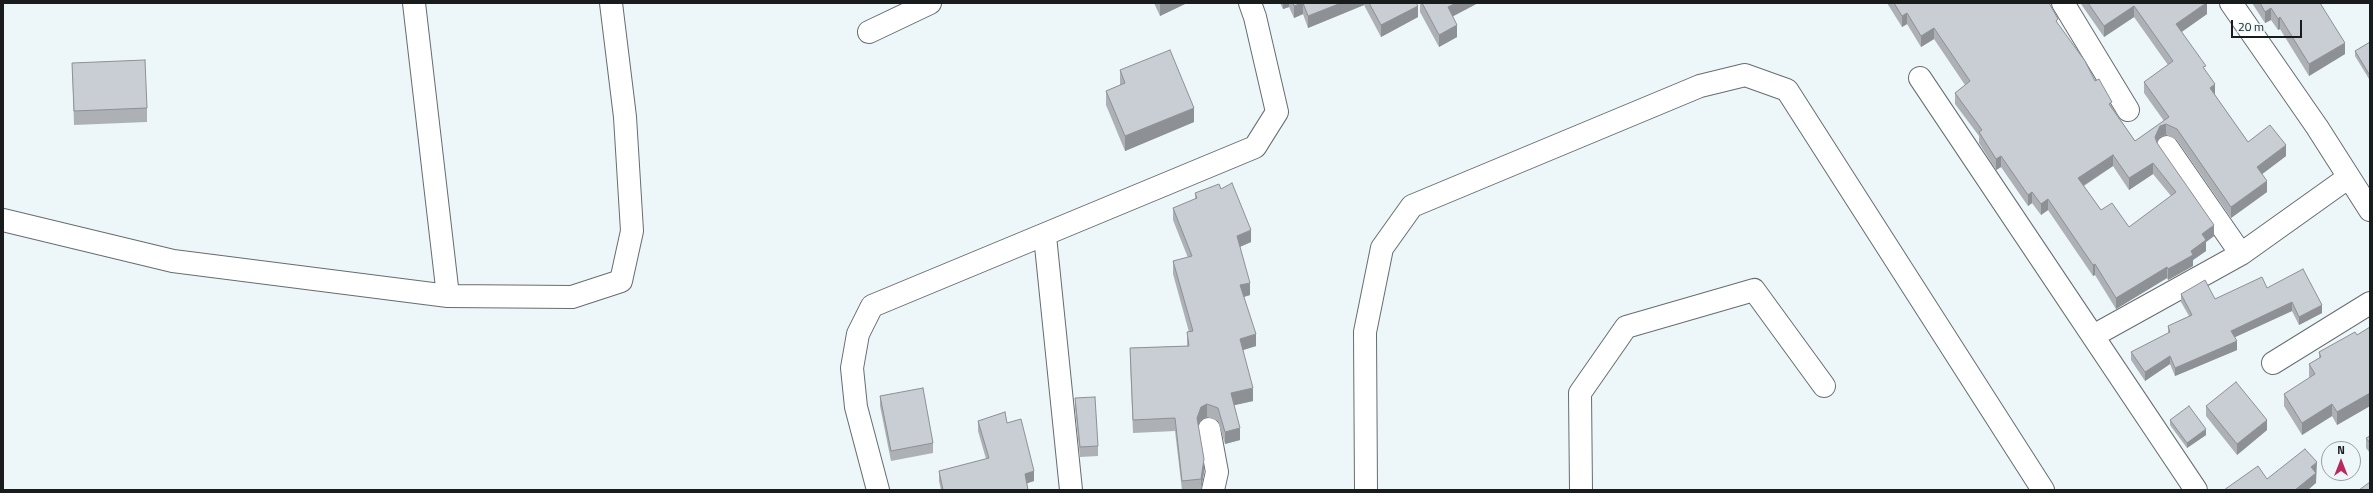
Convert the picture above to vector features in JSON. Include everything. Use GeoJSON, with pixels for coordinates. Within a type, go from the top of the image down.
{"type":"FeatureCollection","features":[{"type":"Feature","properties":{"kind":"street"},"geometry":{"type":"LineString","coordinates":[[414,3],[448,296]]}},
{"type":"Feature","properties":{"kind":"street"},"geometry":{"type":"LineString","coordinates":[[3,220],[173,261],[448,296],[572,297],[620,281],[632,231],[625,117],[611,3]]}},
{"type":"Feature","properties":{"kind":"street"},"geometry":{"type":"LineString","coordinates":[[870,32],[930,3]]}},
{"type":"Feature","properties":{"kind":"street"},"geometry":{"type":"LineString","coordinates":[[878,490],[856,407],[852,368],[858,334],[872,306],[1045,236],[1255,147],[1278,112],[1255,17],[1250,3]]}},
{"type":"Feature","properties":{"kind":"street"},"geometry":{"type":"LineString","coordinates":[[2063,3],[2128,110]]}},
{"type":"Feature","properties":{"kind":"street"},"geometry":{"type":"LineString","coordinates":[[2231,3],[2370,210]]}},
{"type":"Feature","properties":{"kind":"street"},"geometry":{"type":"LineString","coordinates":[[1366,490],[1365,332],[1382,248],[1412,206],[1700,86],[1745,75],[1787,90],[2043,490]]}},
{"type":"Feature","properties":{"kind":"street"},"geometry":{"type":"LineString","coordinates":[[1920,78],[2196,490]]}},
{"type":"Feature","properties":{"kind":"street"},"geometry":{"type":"LineString","coordinates":[[2167,147],[2241,254]]}},
{"type":"Feature","properties":{"kind":"street"},"geometry":{"type":"LineString","coordinates":[[2093,336],[2241,254],[2349,177]]}},
{"type":"Feature","properties":{"kind":"street"},"geometry":{"type":"LineString","coordinates":[[1045,236],[1070,490]]}},
{"type":"Feature","properties":{"kind":"street"},"geometry":{"type":"LineString","coordinates":[[1581,490],[1580,393],[1626,327],[1754,290],[1824,386]]}},
{"type":"Feature","properties":{"kind":"street"},"geometry":{"type":"LineString","coordinates":[[2273,363],[2370,303]]}},
{"type":"Feature","properties":{"kind":"street"},"geometry":{"type":"LineString","coordinates":[[1209,429],[1217,472],[1213,490]]}},
{"type":"Feature","properties":{"kind":"building"},"geometry":{"type":"Polygon","coordinates":[[[1293,3],[1302,3],[1294,6],[1293,3]]]}},
{"type":"Feature","properties":{"kind":"building"},"geometry":{"type":"Polygon","coordinates":[[[1303,3],[1341,3],[1308,16],[1303,3]]]}},
{"type":"Feature","properties":{"kind":"building"},"geometry":{"type":"Polygon","coordinates":[[[1369,3],[1416,3],[1418,6],[1381,25],[1369,3]]]}},
{"type":"Feature","properties":{"kind":"building"},"geometry":{"type":"Polygon","coordinates":[[[1422,3],[1456,3],[1448,7],[1457,25],[1439,35],[1422,3]]]}},
{"type":"Feature","properties":{"kind":"building"},"geometry":{"type":"Polygon","coordinates":[[[1894,3],[2049,3],[2058,19],[2056,21],[2085,61],[2095,81],[2099,79],[2112,102],[2109,104],[2135,141],[2169,117],[2144,82],[2173,61],[2134,6],[2104,26],[2088,3],[2206,3],[2176,24],[2206,66],[2203,67],[2215,84],[2210,88],[2248,142],[2270,125],[2286,145],[2257,167],[2267,181],[2231,207],[2177,129],[2166,124],[2160,126],[2155,137],[2157,143],[2214,225],[2202,234],[2206,240],[2191,251],[2193,255],[2168,269],[2167,267],[2116,298],[2095,264],[2093,265],[2048,199],[2041,204],[2032,192],[2028,195],[2001,156],[1996,159],[1979,132],[1982,130],[1955,93],[1970,81],[1934,28],[1921,36],[1907,13],[1902,16],[1894,3]],[[2113,155],[2078,178],[2101,210],[2112,203],[2129,227],[2176,192],[2153,163],[2129,178],[2113,155]]]}},
{"type":"Feature","properties":{"kind":"building"},"geometry":{"type":"Polygon","coordinates":[[[2260,3],[2320,3],[2345,43],[2309,64],[2280,17],[2278,19],[2271,8],[2265,12],[2260,3]]]}},
{"type":"Feature","properties":{"kind":"building"},"geometry":{"type":"Polygon","coordinates":[[[2370,42],[2370,73],[2369,74],[2355,51],[2370,42]]]}},
{"type":"Feature","properties":{"kind":"building"},"geometry":{"type":"Polygon","coordinates":[[[1170,50],[1194,108],[1125,136],[1106,91],[1125,83],[1120,70],[1170,50]]]}},
{"type":"Feature","properties":{"kind":"building"},"geometry":{"type":"Polygon","coordinates":[[[145,60],[147,108],[74,111],[72,63],[145,60]]]}},
{"type":"Feature","properties":{"kind":"building"},"geometry":{"type":"Polygon","coordinates":[[[1232,183],[1251,230],[1237,236],[1250,283],[1240,285],[1256,334],[1240,339],[1253,388],[1231,393],[1240,428],[1225,432],[1218,408],[1207,404],[1201,407],[1197,418],[1204,459],[1201,479],[1182,481],[1175,418],[1133,420],[1130,348],[1189,346],[1187,332],[1193,331],[1173,261],[1192,256],[1173,208],[1197,198],[1195,193],[1219,184],[1221,189],[1232,183]]]}},
{"type":"Feature","properties":{"kind":"building"},"geometry":{"type":"Polygon","coordinates":[[[2303,269],[2322,305],[2299,317],[2292,302],[2231,331],[2237,341],[2175,368],[2170,356],[2145,372],[2131,352],[2170,332],[2168,326],[2192,315],[2181,294],[2205,280],[2215,299],[2262,277],[2267,288],[2303,269]]]}},
{"type":"Feature","properties":{"kind":"building"},"geometry":{"type":"Polygon","coordinates":[[[2370,327],[2370,393],[2337,412],[2332,404],[2302,423],[2284,394],[2315,374],[2309,364],[2321,357],[2319,352],[2355,332],[2357,335],[2370,327]]]}},
{"type":"Feature","properties":{"kind":"building"},"geometry":{"type":"Polygon","coordinates":[[[2236,382],[2267,420],[2237,444],[2206,406],[2236,382]]]}},
{"type":"Feature","properties":{"kind":"building"},"geometry":{"type":"Polygon","coordinates":[[[923,388],[933,443],[891,451],[880,396],[923,388]]]}},
{"type":"Feature","properties":{"kind":"building"},"geometry":{"type":"Polygon","coordinates":[[[1095,397],[1098,446],[1080,447],[1075,398],[1095,397]]]}},
{"type":"Feature","properties":{"kind":"building"},"geometry":{"type":"Polygon","coordinates":[[[2189,406],[2206,429],[2187,443],[2170,420],[2189,406]]]}},
{"type":"Feature","properties":{"kind":"building"},"geometry":{"type":"Polygon","coordinates":[[[1005,412],[1007,423],[1021,419],[1034,471],[1025,474],[1028,490],[943,490],[939,471],[989,458],[978,421],[1005,412]]]}},
{"type":"Feature","properties":{"kind":"building"},"geometry":{"type":"Polygon","coordinates":[[[2370,436],[2370,443],[2366,438],[2370,436]]]}},
{"type":"Feature","properties":{"kind":"building"},"geometry":{"type":"Polygon","coordinates":[[[2305,449],[2317,462],[2311,467],[2316,473],[2295,490],[2224,490],[2258,466],[2267,479],[2305,449]]]}},
{"type":"Feature","properties":{"kind":"building"},"geometry":{"type":"Polygon","coordinates":[[[2370,482],[2370,490],[2359,490],[2370,482]]]}}]}
